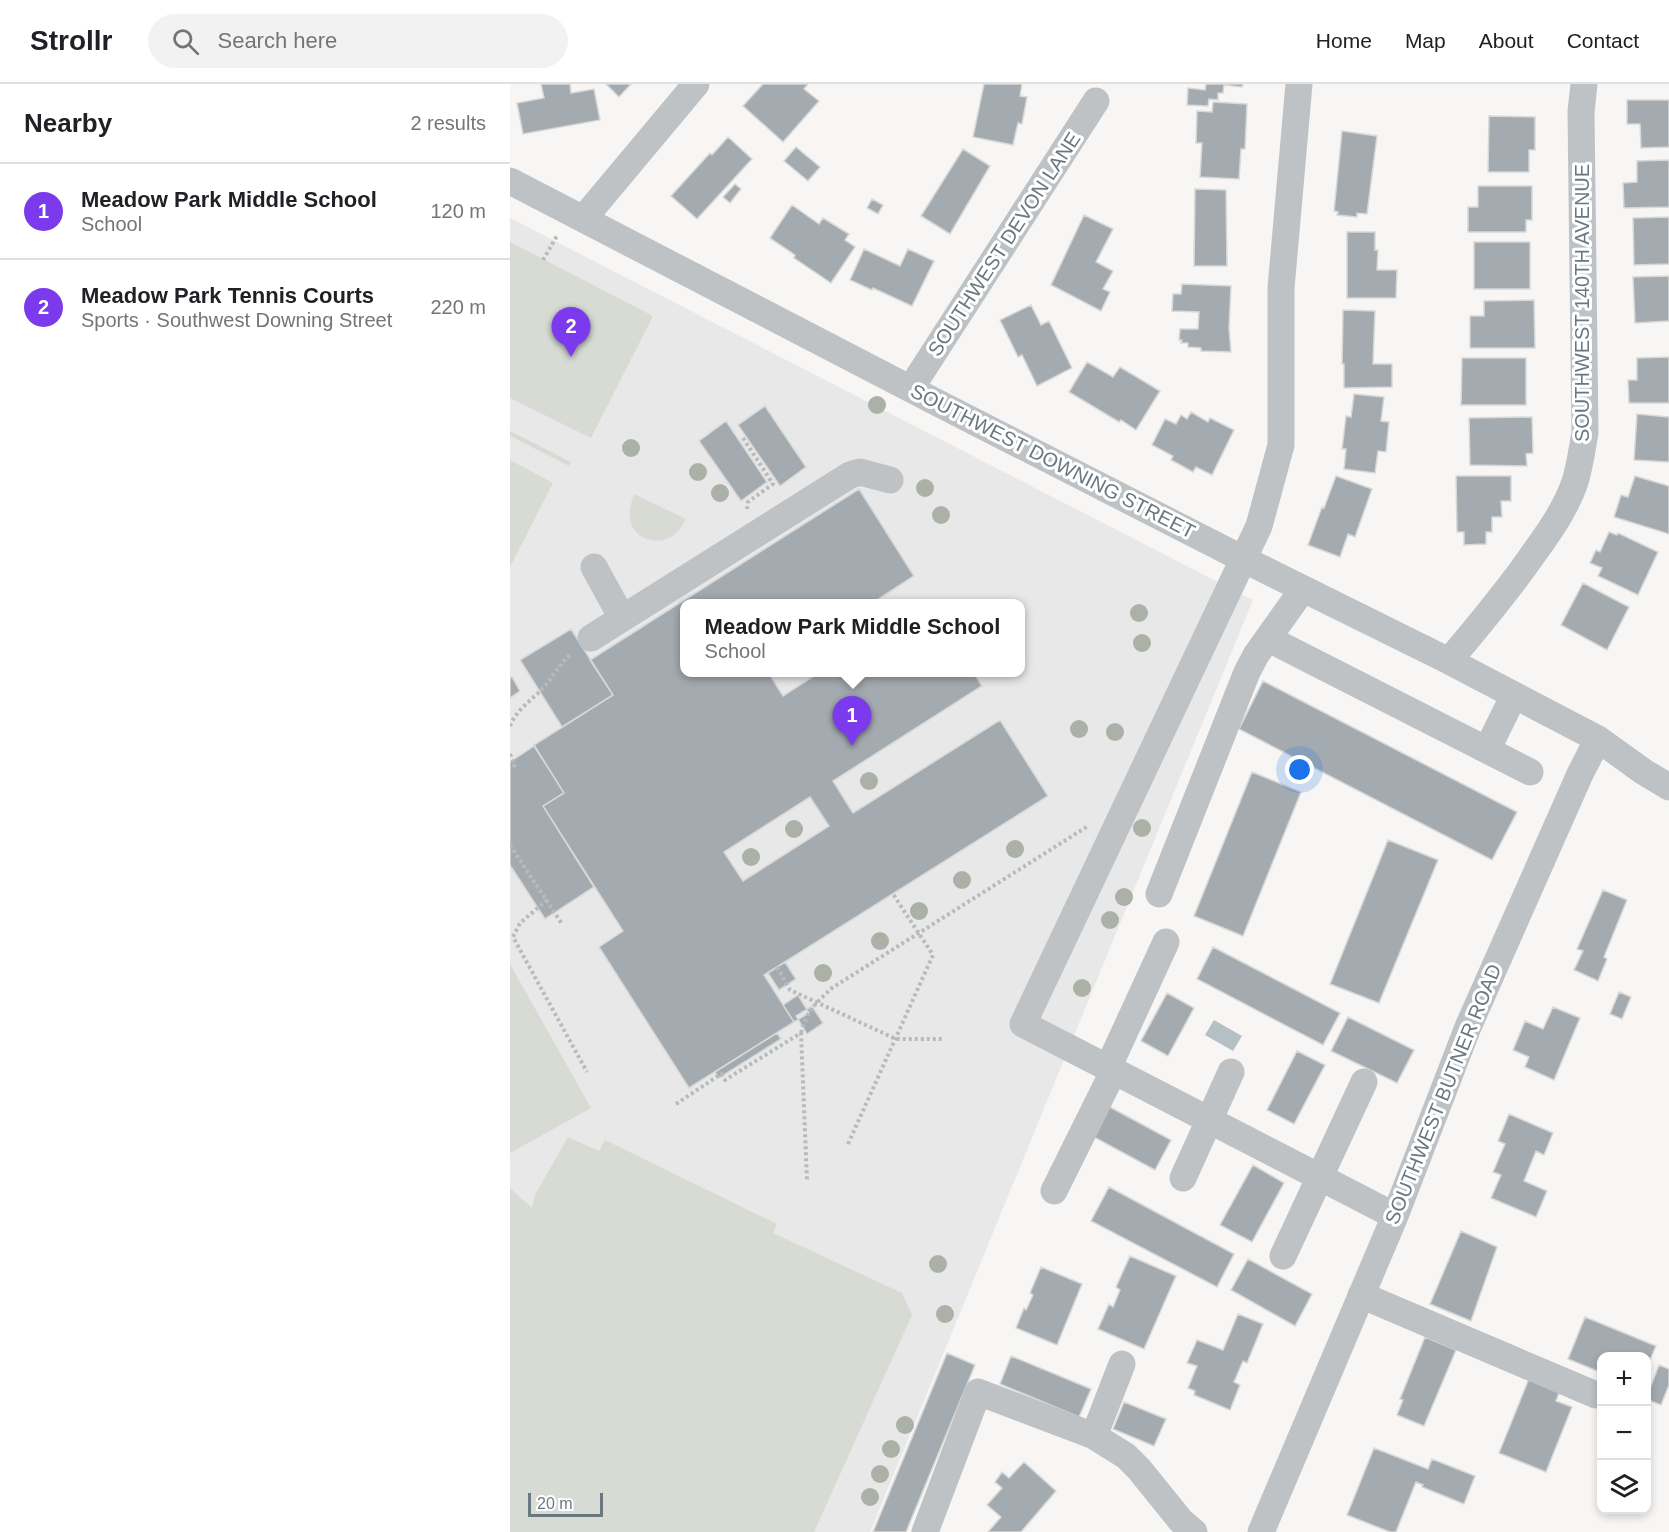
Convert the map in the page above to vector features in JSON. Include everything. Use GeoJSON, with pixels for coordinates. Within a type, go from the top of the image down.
{"type":"FeatureCollection","features":[{"type":"Feature","properties":{"kind":"street"},"geometry":{"type":"LineString","coordinates":[[584,218],[696,84]]}},
{"type":"Feature","properties":{"kind":"street"},"geometry":{"type":"LineString","coordinates":[[1299,84],[1281,288],[1281,445],[1259,526],[1023,1024],[1395,1216]]}},
{"type":"Feature","properties":{"kind":"street","name":"SOUTHWEST 140TH AVENUE"},"geometry":{"type":"LineString","coordinates":[[1449,661],[1521,572],[1546,537],[1575,483],[1580,463],[1585,432],[1581,112],[1584,84]]}},
{"type":"Feature","properties":{"kind":"street","name":"SOUTHWEST DEVON LANE"},"geometry":{"type":"LineString","coordinates":[[911,387],[1096,101]]}},
{"type":"Feature","properties":{"kind":"street","name":"SOUTHWEST DOWNING STREET"},"geometry":{"type":"LineString","coordinates":[[510,181],[911,387],[932,400],[1449,661],[1598,739]]}},
{"type":"Feature","properties":{"kind":"street"},"geometry":{"type":"LineString","coordinates":[[591,638],[850,475],[860,472],[890,480]]}},
{"type":"Feature","properties":{"kind":"street"},"geometry":{"type":"LineString","coordinates":[[594,567],[622,618]]}},
{"type":"Feature","properties":{"kind":"street"},"geometry":{"type":"LineString","coordinates":[[1159,894],[1247,672],[1256,655],[1303,589]]}},
{"type":"Feature","properties":{"kind":"street"},"geometry":{"type":"LineString","coordinates":[[1269,639],[1530,772]]}},
{"type":"Feature","properties":{"kind":"street"},"geometry":{"type":"LineString","coordinates":[[1487,750],[1514,695]]}},
{"type":"Feature","properties":{"kind":"street"},"geometry":{"type":"LineString","coordinates":[[1598,739],[1669,787]]}},
{"type":"Feature","properties":{"kind":"street","name":"SOUTHWEST BUTNER ROAD"},"geometry":{"type":"LineString","coordinates":[[1262,1532],[1395,1216],[1468,1027],[1580,774],[1598,739]]}},
{"type":"Feature","properties":{"kind":"street"},"geometry":{"type":"LineString","coordinates":[[1054,1191],[1111,1069],[1166,942]]}},
{"type":"Feature","properties":{"kind":"street"},"geometry":{"type":"LineString","coordinates":[[1183,1178],[1231,1072]]}},
{"type":"Feature","properties":{"kind":"street"},"geometry":{"type":"LineString","coordinates":[[1283,1256],[1364,1082]]}},
{"type":"Feature","properties":{"kind":"street"},"geometry":{"type":"LineString","coordinates":[[1361,1295],[1596,1395]]}},
{"type":"Feature","properties":{"kind":"street"},"geometry":{"type":"LineString","coordinates":[[1094,1436],[1122,1364]]}},
{"type":"Feature","properties":{"kind":"street"},"geometry":{"type":"LineString","coordinates":[[925,1532],[978,1392],[1094,1436],[1126,1456],[1181,1521],[1194,1532]]}},
{"type":"Feature","properties":{"kind":"path"},"geometry":{"type":"LineString","coordinates":[[742,543],[748,502],[773,484],[743,438]]}},
{"type":"Feature","properties":{"kind":"path"},"geometry":{"type":"LineString","coordinates":[[510,726],[512,720],[545,686],[567,657],[591,638]]}},
{"type":"Feature","properties":{"kind":"path"},"geometry":{"type":"LineString","coordinates":[[510,754],[514,765],[510,768]]}},
{"type":"Feature","properties":{"kind":"path"},"geometry":{"type":"LineString","coordinates":[[807,1180],[801,1033],[806,1017],[817,1002],[832,988],[1094,822]]}},
{"type":"Feature","properties":{"kind":"path"},"geometry":{"type":"LineString","coordinates":[[510,845],[562,924]]}},
{"type":"Feature","properties":{"kind":"path"},"geometry":{"type":"LineString","coordinates":[[848,1144],[933,956],[893,894]]}},
{"type":"Feature","properties":{"kind":"path"},"geometry":{"type":"LineString","coordinates":[[547,900],[520,923],[513,936],[587,1072]]}},
{"type":"Feature","properties":{"kind":"path"},"geometry":{"type":"LineString","coordinates":[[777,967],[790,990],[896,1039],[942,1039]]}},
{"type":"Feature","properties":{"kind":"path"},"geometry":{"type":"LineString","coordinates":[[676,1104],[721,1074],[725,1080],[801,1033]]}},
{"type":"Feature","properties":{"kind":"shaded area"},"geometry":{"type":"Polygon","coordinates":[[[510,218],[1253,600],[870,1532],[510,1532],[510,218]]]}},
{"type":"Feature","properties":{"kind":"shaded area"},"geometry":{"type":"Polygon","coordinates":[[[510,242],[653,316],[591,438],[510,398],[510,242]]]}},
{"type":"Feature","properties":{"kind":"shaded area"},"geometry":{"type":"Polygon","coordinates":[[[510,431],[571,462],[569,466],[510,436],[510,431]]]}},
{"type":"Feature","properties":{"kind":"shaded area"},"geometry":{"type":"Polygon","coordinates":[[[510,460],[553,483],[510,567],[510,460]]]}},
{"type":"Feature","properties":{"kind":"shaded area"},"geometry":{"type":"Polygon","coordinates":[[[634,494],[686,519],[678,531],[669,538],[656,541],[643,538],[634,529],[630,519],[634,494]]]}},
{"type":"Feature","properties":{"kind":"shaded area"},"geometry":{"type":"Polygon","coordinates":[[[510,964],[591,1108],[510,1153],[510,964]]]}},
{"type":"Feature","properties":{"kind":"shaded area"},"geometry":{"type":"Polygon","coordinates":[[[1214,1020],[1242,1036],[1233,1051],[1205,1035],[1214,1020]]]}},
{"type":"Feature","properties":{"kind":"shaded area"},"geometry":{"type":"Polygon","coordinates":[[[568,1137],[599,1151],[605,1140],[777,1224],[773,1233],[902,1293],[912,1315],[814,1532],[510,1532],[510,1188],[532,1208],[535,1195],[568,1137]]]}},
{"type":"Feature","properties":{"kind":"building"},"geometry":{"type":"Polygon","coordinates":[[[541,84],[570,84],[571,93],[594,89],[600,120],[523,134],[517,103],[544,98],[541,84]]]}},
{"type":"Feature","properties":{"kind":"building"},"geometry":{"type":"Polygon","coordinates":[[[606,84],[631,84],[619,97],[606,84]]]}},
{"type":"Feature","properties":{"kind":"building"},"geometry":{"type":"Polygon","coordinates":[[[763,84],[808,84],[804,89],[819,101],[783,142],[743,106],[763,84]]]}},
{"type":"Feature","properties":{"kind":"building"},"geometry":{"type":"Polygon","coordinates":[[[984,84],[1022,84],[1020,96],[1027,97],[1022,124],[1018,123],[1013,145],[973,137],[984,84]]]}},
{"type":"Feature","properties":{"kind":"building"},"geometry":{"type":"Polygon","coordinates":[[[1206,84],[1243,84],[1242,87],[1224,85],[1223,93],[1218,93],[1218,100],[1209,99],[1208,106],[1187,105],[1188,88],[1205,90],[1206,84]]]}},
{"type":"Feature","properties":{"kind":"building"},"geometry":{"type":"Polygon","coordinates":[[[1627,100],[1669,100],[1669,147],[1641,148],[1640,124],[1627,124],[1627,100]]]}},
{"type":"Feature","properties":{"kind":"building"},"geometry":{"type":"Polygon","coordinates":[[[1213,102],[1247,104],[1245,149],[1241,149],[1239,179],[1200,177],[1202,143],[1196,143],[1197,111],[1212,112],[1213,102]]]}},
{"type":"Feature","properties":{"kind":"building"},"geometry":{"type":"Polygon","coordinates":[[[1489,116],[1535,117],[1535,150],[1529,150],[1529,172],[1488,172],[1489,116]]]}},
{"type":"Feature","properties":{"kind":"building"},"geometry":{"type":"Polygon","coordinates":[[[1342,131],[1377,136],[1367,214],[1357,213],[1357,217],[1337,215],[1338,212],[1334,211],[1342,131]]]}},
{"type":"Feature","properties":{"kind":"building"},"geometry":{"type":"Polygon","coordinates":[[[728,137],[752,159],[697,219],[671,196],[710,153],[712,155],[728,137]]]}},
{"type":"Feature","properties":{"kind":"building"},"geometry":{"type":"Polygon","coordinates":[[[796,147],[820,167],[808,181],[784,161],[796,147]]]}},
{"type":"Feature","properties":{"kind":"building"},"geometry":{"type":"Polygon","coordinates":[[[963,149],[990,166],[950,234],[921,216],[963,149]]]}},
{"type":"Feature","properties":{"kind":"building"},"geometry":{"type":"Polygon","coordinates":[[[1669,160],[1669,207],[1624,208],[1623,183],[1637,182],[1637,161],[1669,160]]]}},
{"type":"Feature","properties":{"kind":"building"},"geometry":{"type":"Polygon","coordinates":[[[735,184],[741,189],[730,203],[723,197],[735,184]]]}},
{"type":"Feature","properties":{"kind":"building"},"geometry":{"type":"Polygon","coordinates":[[[1478,186],[1532,186],[1532,220],[1526,220],[1526,232],[1468,232],[1468,207],[1478,207],[1478,186]]]}},
{"type":"Feature","properties":{"kind":"building"},"geometry":{"type":"Polygon","coordinates":[[[1195,189],[1226,190],[1227,266],[1194,266],[1195,189]]]}},
{"type":"Feature","properties":{"kind":"building"},"geometry":{"type":"Polygon","coordinates":[[[872,199],[883,205],[878,214],[867,208],[872,199]]]}},
{"type":"Feature","properties":{"kind":"building"},"geometry":{"type":"Polygon","coordinates":[[[792,205],[819,224],[823,218],[849,234],[845,240],[855,247],[831,283],[794,258],[795,255],[770,238],[792,205]]]}},
{"type":"Feature","properties":{"kind":"building"},"geometry":{"type":"Polygon","coordinates":[[[1084,215],[1113,229],[1096,262],[1113,271],[1103,289],[1110,292],[1101,311],[1051,285],[1084,215]]]}},
{"type":"Feature","properties":{"kind":"building"},"geometry":{"type":"Polygon","coordinates":[[[1669,217],[1669,264],[1634,265],[1633,218],[1669,217]]]}},
{"type":"Feature","properties":{"kind":"building"},"geometry":{"type":"Polygon","coordinates":[[[1347,232],[1375,232],[1375,250],[1378,250],[1377,270],[1397,270],[1396,298],[1347,298],[1347,232]]]}},
{"type":"Feature","properties":{"kind":"building"},"geometry":{"type":"Polygon","coordinates":[[[1474,242],[1530,242],[1530,289],[1474,289],[1474,242]]]}},
{"type":"Feature","properties":{"kind":"building"},"geometry":{"type":"Polygon","coordinates":[[[864,249],[900,266],[908,249],[934,261],[912,306],[850,280],[864,249]]]}},
{"type":"Feature","properties":{"kind":"building"},"geometry":{"type":"Polygon","coordinates":[[[1669,276],[1669,321],[1635,323],[1633,277],[1669,276]]]}},
{"type":"Feature","properties":{"kind":"building"},"geometry":{"type":"Polygon","coordinates":[[[1182,284],[1231,286],[1229,328],[1231,352],[1201,351],[1201,348],[1188,347],[1188,343],[1181,343],[1180,329],[1198,329],[1199,312],[1172,311],[1173,294],[1181,294],[1182,284]]]}},
{"type":"Feature","properties":{"kind":"building"},"geometry":{"type":"Polygon","coordinates":[[[1534,300],[1535,348],[1470,348],[1470,316],[1484,316],[1484,301],[1534,300]]]}},
{"type":"Feature","properties":{"kind":"building"},"geometry":{"type":"Polygon","coordinates":[[[1031,305],[1041,325],[1049,321],[1072,368],[1037,386],[1022,355],[1018,357],[1000,320],[1031,305]]]}},
{"type":"Feature","properties":{"kind":"building"},"geometry":{"type":"Polygon","coordinates":[[[1343,310],[1375,311],[1373,364],[1392,364],[1392,387],[1344,388],[1343,310]]]}},
{"type":"Feature","properties":{"kind":"building"},"geometry":{"type":"Polygon","coordinates":[[[1669,357],[1669,403],[1629,403],[1628,380],[1637,380],[1637,358],[1669,357]]]}},
{"type":"Feature","properties":{"kind":"building"},"geometry":{"type":"Polygon","coordinates":[[[1462,358],[1526,358],[1526,405],[1461,405],[1462,358]]]}},
{"type":"Feature","properties":{"kind":"building"},"geometry":{"type":"Polygon","coordinates":[[[1087,362],[1113,377],[1120,367],[1160,391],[1136,430],[1069,392],[1087,362]]]}},
{"type":"Feature","properties":{"kind":"building"},"geometry":{"type":"Polygon","coordinates":[[[1354,394],[1384,397],[1381,421],[1389,422],[1386,452],[1378,451],[1375,473],[1344,469],[1346,449],[1342,449],[1346,416],[1351,417],[1354,394]]]}},
{"type":"Feature","properties":{"kind":"building"},"geometry":{"type":"Polygon","coordinates":[[[765,406],[806,467],[780,486],[738,425],[765,406]]]}},
{"type":"Feature","properties":{"kind":"building"},"geometry":{"type":"Polygon","coordinates":[[[1191,412],[1208,422],[1210,418],[1234,430],[1212,475],[1196,467],[1193,472],[1171,460],[1173,456],[1152,445],[1165,419],[1176,424],[1181,415],[1187,419],[1191,412]]]}},
{"type":"Feature","properties":{"kind":"building"},"geometry":{"type":"Polygon","coordinates":[[[1637,414],[1669,417],[1669,462],[1634,460],[1637,414]]]}},
{"type":"Feature","properties":{"kind":"building"},"geometry":{"type":"Polygon","coordinates":[[[1532,417],[1533,453],[1526,454],[1527,466],[1470,465],[1469,418],[1532,417]]]}},
{"type":"Feature","properties":{"kind":"building"},"geometry":{"type":"Polygon","coordinates":[[[726,421],[767,482],[741,501],[699,441],[726,421]]]}},
{"type":"Feature","properties":{"kind":"building"},"geometry":{"type":"Polygon","coordinates":[[[1336,476],[1372,489],[1355,537],[1348,534],[1340,557],[1308,545],[1336,476]]]}},
{"type":"Feature","properties":{"kind":"building"},"geometry":{"type":"Polygon","coordinates":[[[1456,476],[1511,476],[1511,501],[1501,501],[1502,517],[1492,517],[1492,532],[1486,532],[1486,544],[1464,545],[1464,532],[1457,532],[1456,476]]]}},
{"type":"Feature","properties":{"kind":"building"},"geometry":{"type":"Polygon","coordinates":[[[1635,476],[1669,486],[1669,534],[1614,517],[1621,495],[1628,497],[1635,476]]]}},
{"type":"Feature","properties":{"kind":"building"},"geometry":{"type":"Polygon","coordinates":[[[859,489],[914,576],[879,599],[686,599],[859,489]]]}},
{"type":"Feature","properties":{"kind":"building"},"geometry":{"type":"Polygon","coordinates":[[[1609,532],[1617,535],[1618,533],[1658,552],[1638,595],[1598,576],[1602,568],[1590,563],[1596,550],[1600,552],[1609,532]]]}},
{"type":"Feature","properties":{"kind":"building"},"geometry":{"type":"Polygon","coordinates":[[[1583,583],[1629,607],[1607,650],[1561,625],[1583,583]]]}},
{"type":"Feature","properties":{"kind":"building"},"geometry":{"type":"Polygon","coordinates":[[[680,603],[680,677],[771,677],[783,696],[812,677],[976,677],[982,686],[833,781],[853,813],[1000,720],[1048,796],[764,975],[794,1022],[689,1088],[599,947],[623,931],[543,806],[564,793],[534,745],[613,695],[590,660],[680,603]],[[810,797],[724,852],[743,881],[829,826],[810,797]]]}},
{"type":"Feature","properties":{"kind":"building"},"geometry":{"type":"Polygon","coordinates":[[[571,629],[613,695],[562,727],[520,660],[571,629]]]}},
{"type":"Feature","properties":{"kind":"building"},"geometry":{"type":"Polygon","coordinates":[[[512,677],[520,691],[510,698],[510,678],[512,677]]]}},
{"type":"Feature","properties":{"kind":"building"},"geometry":{"type":"Polygon","coordinates":[[[1263,681],[1517,812],[1492,860],[1239,729],[1263,681]]]}},
{"type":"Feature","properties":{"kind":"building"},"geometry":{"type":"Polygon","coordinates":[[[534,746],[564,793],[543,806],[594,887],[545,919],[510,865],[510,762],[534,746]]]}},
{"type":"Feature","properties":{"kind":"building"},"geometry":{"type":"Polygon","coordinates":[[[1252,772],[1301,792],[1243,936],[1194,916],[1252,772]]]}},
{"type":"Feature","properties":{"kind":"building"},"geometry":{"type":"Polygon","coordinates":[[[1388,840],[1438,860],[1379,1003],[1330,984],[1388,840]]]}},
{"type":"Feature","properties":{"kind":"building"},"geometry":{"type":"Polygon","coordinates":[[[1603,890],[1627,900],[1604,957],[1607,959],[1598,981],[1574,970],[1583,951],[1577,949],[1603,890]]]}},
{"type":"Feature","properties":{"kind":"building"},"geometry":{"type":"Polygon","coordinates":[[[1213,947],[1340,1013],[1323,1045],[1197,979],[1213,947]]]}},
{"type":"Feature","properties":{"kind":"building"},"geometry":{"type":"Polygon","coordinates":[[[785,962],[796,979],[779,990],[768,973],[785,962]]]}},
{"type":"Feature","properties":{"kind":"building"},"geometry":{"type":"Polygon","coordinates":[[[1619,992],[1631,997],[1622,1019],[1610,1014],[1619,992]]]}},
{"type":"Feature","properties":{"kind":"building"},"geometry":{"type":"Polygon","coordinates":[[[1167,993],[1194,1008],[1168,1056],[1141,1041],[1167,993]]]}},
{"type":"Feature","properties":{"kind":"building"},"geometry":{"type":"Polygon","coordinates":[[[798,995],[809,1013],[794,1022],[783,1005],[798,995]]]}},
{"type":"Feature","properties":{"kind":"building"},"geometry":{"type":"Polygon","coordinates":[[[812,1006],[823,1023],[807,1034],[796,1016],[812,1006]]]}},
{"type":"Feature","properties":{"kind":"building"},"geometry":{"type":"Polygon","coordinates":[[[1553,1007],[1580,1018],[1554,1080],[1525,1067],[1529,1057],[1513,1050],[1525,1021],[1543,1029],[1553,1007]]]}},
{"type":"Feature","properties":{"kind":"building"},"geometry":{"type":"Polygon","coordinates":[[[1348,1017],[1414,1050],[1397,1083],[1331,1051],[1348,1017]]]}},
{"type":"Feature","properties":{"kind":"building"},"geometry":{"type":"Polygon","coordinates":[[[777,1033],[781,1039],[719,1078],[715,1072],[777,1033]]]}},
{"type":"Feature","properties":{"kind":"building"},"geometry":{"type":"Polygon","coordinates":[[[1297,1051],[1325,1065],[1294,1124],[1267,1110],[1297,1051]]]}},
{"type":"Feature","properties":{"kind":"building"},"geometry":{"type":"Polygon","coordinates":[[[1108,1106],[1171,1140],[1155,1170],[1092,1136],[1108,1106]]]}},
{"type":"Feature","properties":{"kind":"building"},"geometry":{"type":"Polygon","coordinates":[[[1509,1114],[1553,1133],[1544,1155],[1536,1151],[1524,1181],[1547,1191],[1536,1217],[1491,1198],[1501,1175],[1493,1172],[1505,1144],[1498,1141],[1509,1114]]]}},
{"type":"Feature","properties":{"kind":"building"},"geometry":{"type":"Polygon","coordinates":[[[1253,1165],[1284,1183],[1252,1242],[1220,1225],[1253,1165]]]}},
{"type":"Feature","properties":{"kind":"building"},"geometry":{"type":"Polygon","coordinates":[[[1109,1187],[1234,1254],[1217,1287],[1091,1221],[1109,1187]]]}},
{"type":"Feature","properties":{"kind":"building"},"geometry":{"type":"Polygon","coordinates":[[[1461,1231],[1497,1247],[1471,1321],[1430,1304],[1461,1231]]]}},
{"type":"Feature","properties":{"kind":"building"},"geometry":{"type":"Polygon","coordinates":[[[1130,1256],[1176,1276],[1144,1349],[1098,1329],[1109,1304],[1113,1307],[1120,1290],[1116,1287],[1130,1256]]]}},
{"type":"Feature","properties":{"kind":"building"},"geometry":{"type":"Polygon","coordinates":[[[1248,1259],[1312,1294],[1295,1326],[1231,1290],[1248,1259]]]}},
{"type":"Feature","properties":{"kind":"building"},"geometry":{"type":"Polygon","coordinates":[[[1041,1267],[1082,1284],[1057,1345],[1016,1328],[1024,1308],[1026,1310],[1033,1295],[1030,1293],[1041,1267]]]}},
{"type":"Feature","properties":{"kind":"building"},"geometry":{"type":"Polygon","coordinates":[[[1238,1314],[1263,1324],[1247,1363],[1243,1361],[1234,1382],[1240,1385],[1230,1410],[1194,1395],[1195,1391],[1188,1388],[1197,1366],[1187,1363],[1197,1340],[1223,1350],[1238,1314]]]}},
{"type":"Feature","properties":{"kind":"building"},"geometry":{"type":"Polygon","coordinates":[[[1585,1317],[1656,1346],[1651,1358],[1651,1352],[1597,1352],[1597,1371],[1568,1359],[1585,1317]]]}},
{"type":"Feature","properties":{"kind":"building"},"geometry":{"type":"Polygon","coordinates":[[[1425,1337],[1456,1350],[1424,1426],[1397,1415],[1403,1400],[1400,1399],[1425,1337]]]}},
{"type":"Feature","properties":{"kind":"building"},"geometry":{"type":"Polygon","coordinates":[[[947,1353],[975,1365],[906,1532],[873,1532],[947,1353]]]}},
{"type":"Feature","properties":{"kind":"building"},"geometry":{"type":"Polygon","coordinates":[[[1011,1356],[1091,1389],[1079,1417],[1000,1384],[1011,1356]]]}},
{"type":"Feature","properties":{"kind":"building"},"geometry":{"type":"Polygon","coordinates":[[[1659,1365],[1669,1369],[1669,1385],[1661,1405],[1651,1401],[1651,1386],[1659,1365]]]}},
{"type":"Feature","properties":{"kind":"building"},"geometry":{"type":"Polygon","coordinates":[[[1530,1376],[1561,1388],[1556,1401],[1572,1407],[1546,1472],[1499,1453],[1530,1376]]]}},
{"type":"Feature","properties":{"kind":"building"},"geometry":{"type":"Polygon","coordinates":[[[1124,1402],[1166,1419],[1154,1446],[1113,1429],[1124,1402]]]}},
{"type":"Feature","properties":{"kind":"building"},"geometry":{"type":"Polygon","coordinates":[[[1374,1448],[1428,1469],[1432,1459],[1475,1476],[1464,1504],[1422,1487],[1423,1485],[1416,1482],[1396,1532],[1390,1532],[1347,1515],[1374,1448]]]}},
{"type":"Feature","properties":{"kind":"building"},"geometry":{"type":"Polygon","coordinates":[[[1024,1462],[1056,1491],[1021,1532],[988,1532],[1001,1517],[987,1505],[1002,1488],[995,1482],[1002,1472],[1009,1478],[1024,1462]]]}},
{"type":"Feature","properties":{"kind":"place","name":"Meadow Park Tennis Courts"},"geometry":{"type":"Point","coordinates":[571,357]}},
{"type":"Feature","properties":{"kind":"place","name":"Meadow Park Middle School"},"geometry":{"type":"Point","coordinates":[852,746]}}]}
